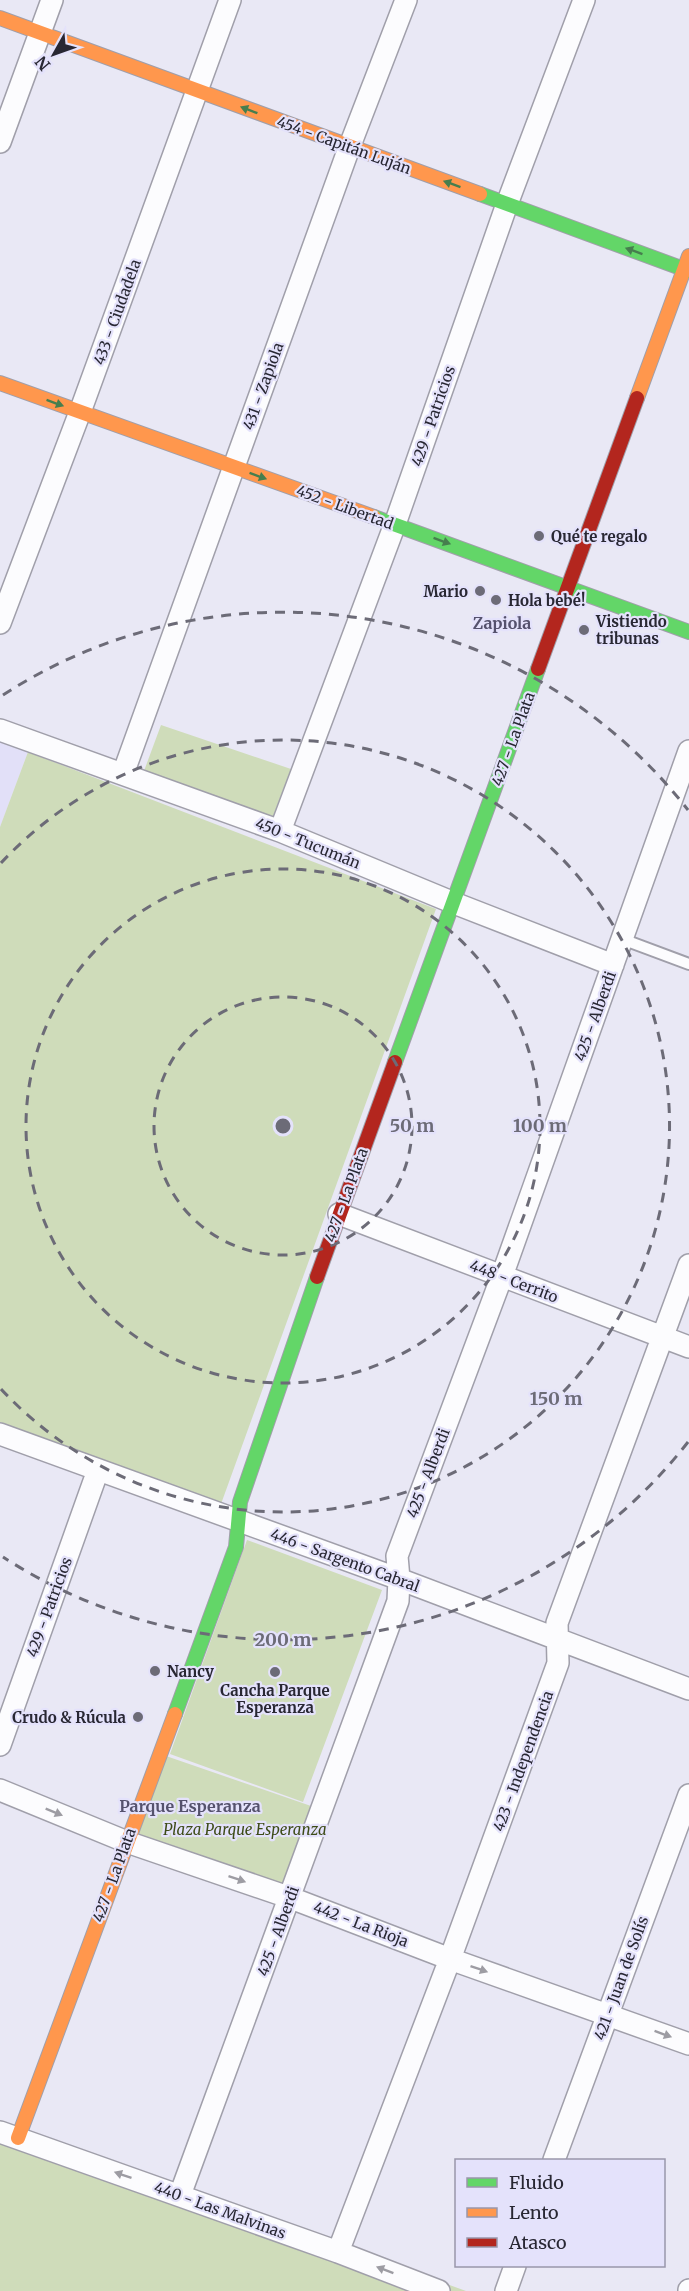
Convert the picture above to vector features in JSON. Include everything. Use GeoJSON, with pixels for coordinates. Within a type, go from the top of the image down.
{"type":"FeatureCollection","features":[{"type":"Feature","properties":{"kind":"street"},"geometry":{"type":"LineString","coordinates":[[0,142],[52,0]]}},
{"type":"Feature","properties":{"kind":"street","name":"433 - Ciudadela"},"geometry":{"type":"LineString","coordinates":[[0,623],[80,412],[230,0]]}},
{"type":"Feature","properties":{"kind":"street","name":"431 - Zapiola"},"geometry":{"type":"LineString","coordinates":[[123,774],[349,148],[406,0]]}},
{"type":"Feature","properties":{"kind":"street","name":"429 - Patricios"},"geometry":{"type":"LineString","coordinates":[[280,831],[395,524],[507,204],[584,0]]}},
{"type":"Feature","properties":{"kind":"street","name":"454 - Capitán Luján"},"geometry":{"type":"LineString","coordinates":[[0,18],[686,270]]}},
{"type":"Feature","properties":{"kind":"street","name":"427 - La Plata"},"geometry":{"type":"LineString","coordinates":[[9,2135],[127,1842],[236,1547],[240,1502],[339,1214],[454,903],[567,586],[686,270],[689,256]]}},
{"type":"Feature","properties":{"kind":"street","name":"452 - Libertad"},"geometry":{"type":"LineString","coordinates":[[0,383],[689,632]]}},
{"type":"Feature","properties":{"kind":"street","name":"450 - Tucumán"},"geometry":{"type":"LineString","coordinates":[[0,730],[280,831],[454,903],[613,964]]}},
{"type":"Feature","properties":{"kind":"street","name":"425 - Alberdi"},"geometry":{"type":"LineString","coordinates":[[180,2195],[291,1898],[398,1600],[397,1556],[502,1276],[689,751]]}},
{"type":"Feature","properties":{"kind":"street","name":"448 - Cerrito"},"geometry":{"type":"LineString","coordinates":[[339,1214],[689,1347]]}},
{"type":"Feature","properties":{"kind":"street","name":"423 - Independencia"},"geometry":{"type":"LineString","coordinates":[[338,2252],[450,1959],[558,1663],[557,1623],[689,1265]]}},
{"type":"Feature","properties":{"kind":"street","name":"446 - Sargento Cabral"},"geometry":{"type":"LineString","coordinates":[[0,1434],[399,1579],[689,1689]]}},
{"type":"Feature","properties":{"kind":"street","name":"429 - Patricios"},"geometry":{"type":"LineString","coordinates":[[0,1745],[98,1470]]}},
{"type":"Feature","properties":{"kind":"street","name":"442 - La Rioja"},"geometry":{"type":"LineString","coordinates":[[0,1790],[127,1842],[291,1898],[450,1959],[689,2044]]}},
{"type":"Feature","properties":{"kind":"street","name":"421 - Juan de Solís"},"geometry":{"type":"LineString","coordinates":[[554,2159],[689,1795]]}},
{"type":"Feature","properties":{"kind":"street","name":"440 - Las Malvinas"},"geometry":{"type":"LineString","coordinates":[[9,2135],[338,2252],[440,2291]]}},
{"type":"Feature","properties":{"kind":"street"},"geometry":{"type":"LineString","coordinates":[[506,2291],[514,2267]]}},
{"type":"Feature","properties":{"kind":"lane"},"geometry":{"type":"LineString","coordinates":[[622,939],[689,964]]}},
{"type":"Feature","properties":{"kind":"shaded area"},"geometry":{"type":"Polygon","coordinates":[[[0,742],[28,752],[0,827],[0,742]]]}},
{"type":"Feature","properties":{"kind":"green space"},"geometry":{"type":"Polygon","coordinates":[[[161,725],[291,769],[272,819],[144,771],[161,725]]]}},
{"type":"Feature","properties":{"kind":"green space"},"geometry":{"type":"Polygon","coordinates":[[[28,752],[436,909],[221,1504],[0,1422],[0,827],[28,752]]]}},
{"type":"Feature","properties":{"kind":"green space","name":"Cancha Parque Esperanza"},"geometry":{"type":"Polygon","coordinates":[[[247,1540],[382,1590],[303,1802],[170,1754],[247,1540]]]}},
{"type":"Feature","properties":{"kind":"green space","name":"Plaza Parque Esperanza"},"geometry":{"type":"Polygon","coordinates":[[[166,1756],[311,1806],[283,1887],[138,1836],[166,1756]]]}},
{"type":"Feature","properties":{"kind":"green space"},"geometry":{"type":"Polygon","coordinates":[[[0,2121],[466,2291],[0,2291],[0,2121]]]}},
{"type":"Feature","properties":{"kind":"traffic: fast"},"geometry":{"type":"LineString","coordinates":[[480,194],[689,271]]}},
{"type":"Feature","properties":{"kind":"traffic: fast"},"geometry":{"type":"LineString","coordinates":[[374,517],[689,632]]}},
{"type":"Feature","properties":{"kind":"traffic: fast"},"geometry":{"type":"LineString","coordinates":[[395,1062],[538,669]]}},
{"type":"Feature","properties":{"kind":"traffic: fast"},"geometry":{"type":"LineString","coordinates":[[175,1714],[236,1547],[240,1502],[317,1277]]}},
{"type":"Feature","properties":{"kind":"traffic: slow"},"geometry":{"type":"LineString","coordinates":[[0,18],[480,194]]}},
{"type":"Feature","properties":{"kind":"traffic: slow"},"geometry":{"type":"LineString","coordinates":[[637,398],[689,256]]}},
{"type":"Feature","properties":{"kind":"traffic: slow"},"geometry":{"type":"LineString","coordinates":[[0,383],[374,517]]}},
{"type":"Feature","properties":{"kind":"traffic: slow"},"geometry":{"type":"LineString","coordinates":[[18,2138],[175,1714]]}},
{"type":"Feature","properties":{"kind":"traffic: jam"},"geometry":{"type":"LineString","coordinates":[[538,669],[637,398]]}},
{"type":"Feature","properties":{"kind":"traffic: jam"},"geometry":{"type":"LineString","coordinates":[[317,1277],[395,1062]]}},
{"type":"Feature","properties":{"kind":"place","name":"Qué te regalo"},"geometry":{"type":"Point","coordinates":[539,536]}},
{"type":"Feature","properties":{"kind":"place","name":"Mario"},"geometry":{"type":"Point","coordinates":[480,591]}},
{"type":"Feature","properties":{"kind":"place","name":"Hola bebé!"},"geometry":{"type":"Point","coordinates":[496,600]}},
{"type":"Feature","properties":{"kind":"place","name":"Vistiendo tribunas"},"geometry":{"type":"Point","coordinates":[584,630]}},
{"type":"Feature","properties":{"kind":"place","name":"Nancy"},"geometry":{"type":"Point","coordinates":[155,1671]}},
{"type":"Feature","properties":{"kind":"place","name":"Cancha Parque Esperanza"},"geometry":{"type":"Point","coordinates":[275,1672]}},
{"type":"Feature","properties":{"kind":"place","name":"Crudo & Rúcula"},"geometry":{"type":"Point","coordinates":[138,1717]}},
{"type":"Feature","properties":{"kind":"district","name":"Zapiola"},"geometry":{"type":"Point","coordinates":[502,623]}},
{"type":"Feature","properties":{"kind":"district","name":"Parque Esperanza"},"geometry":{"type":"Point","coordinates":[190,1806]}}]}
